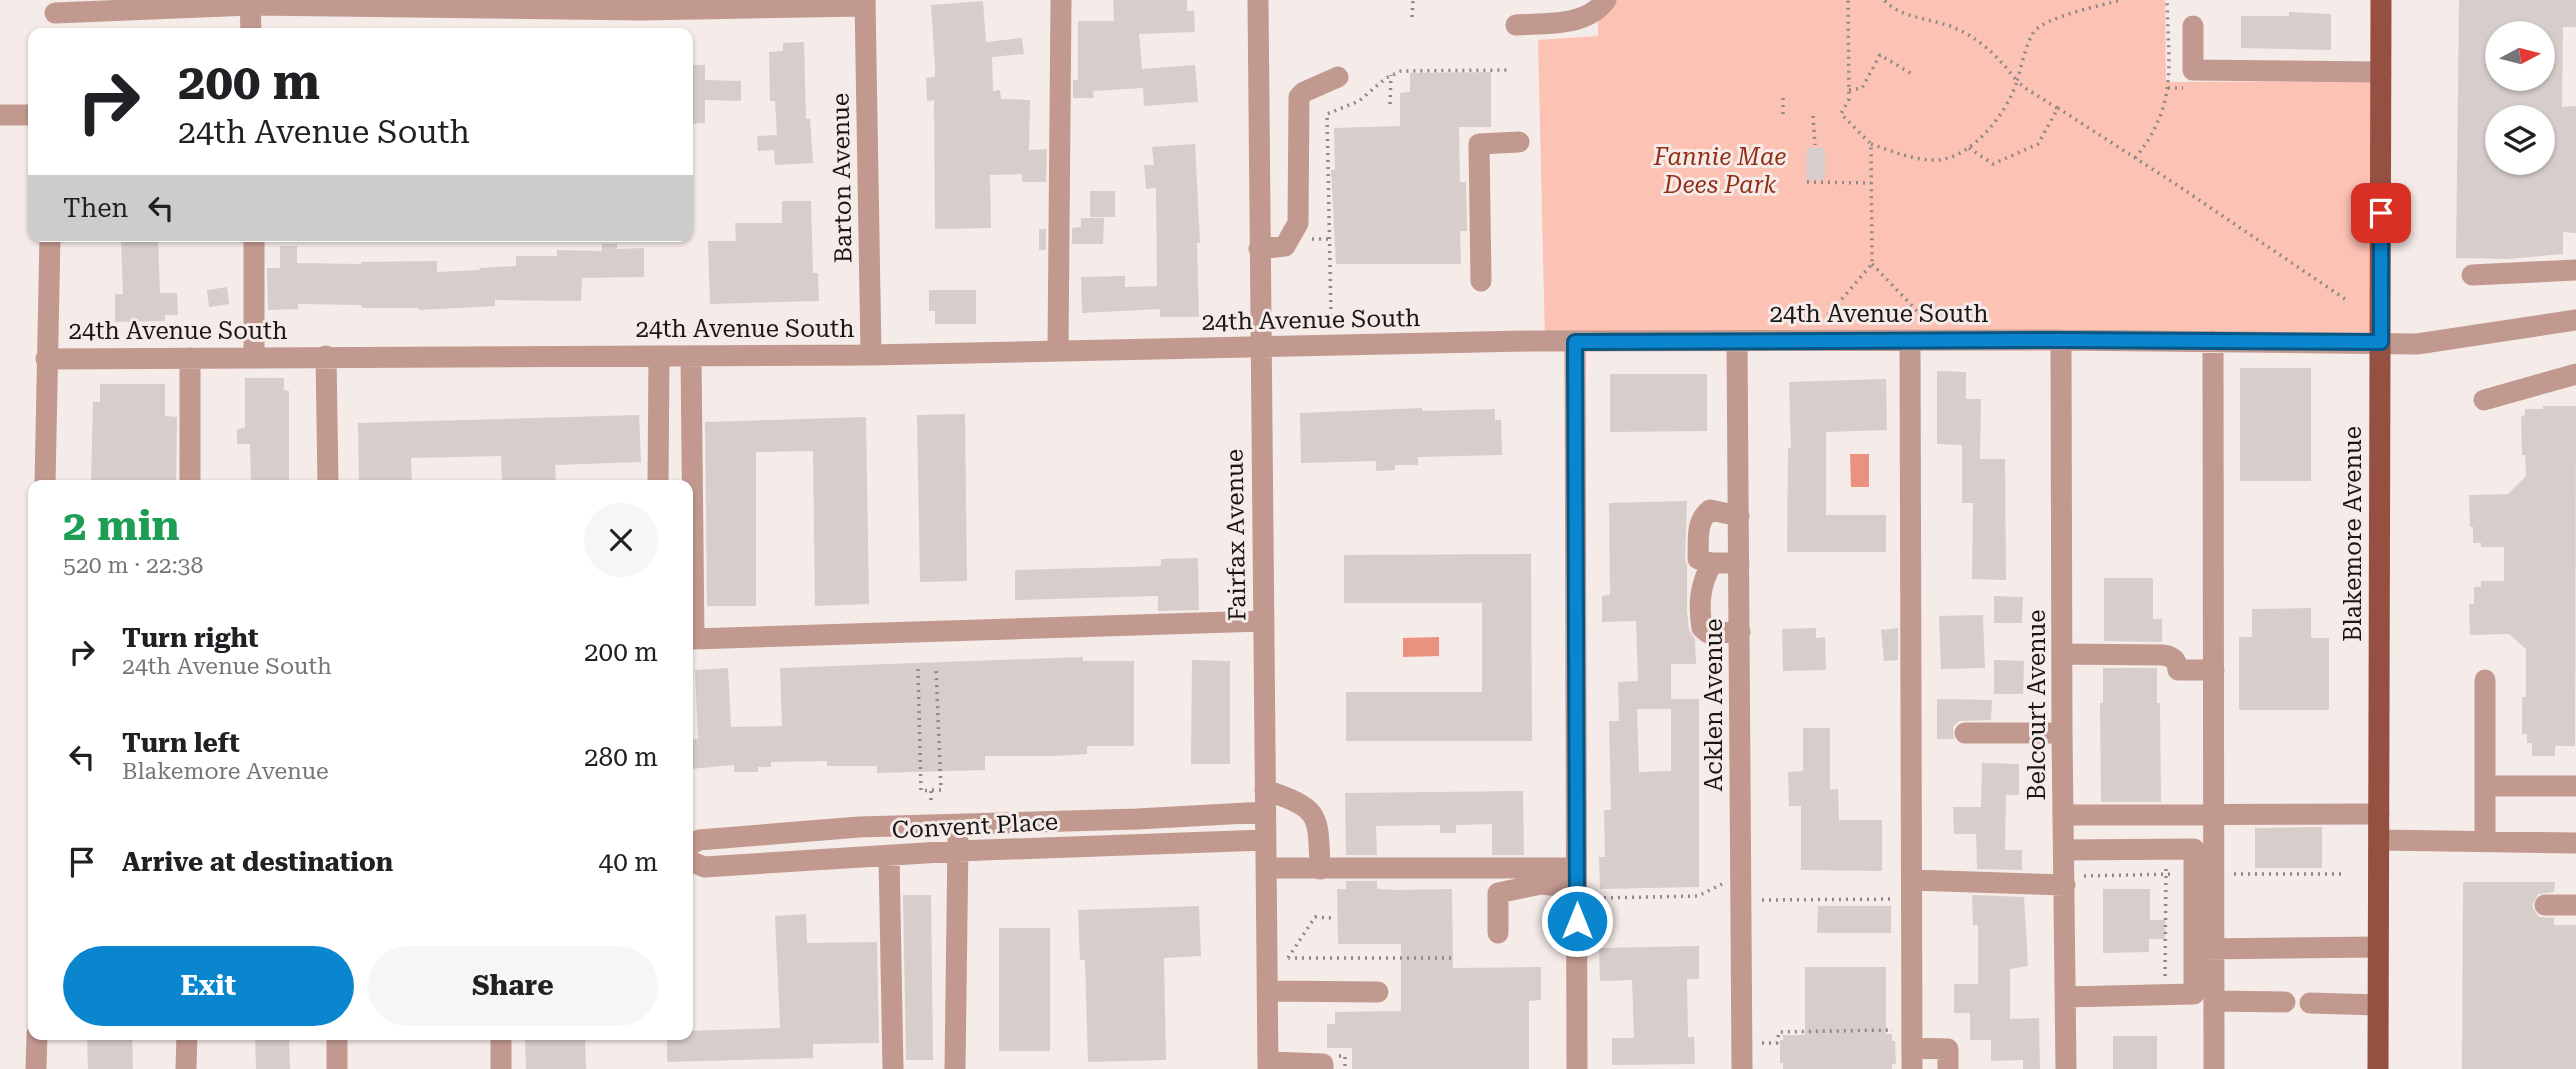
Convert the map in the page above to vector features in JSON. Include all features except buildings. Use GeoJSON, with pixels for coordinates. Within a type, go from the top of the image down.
{"type":"FeatureCollection","features":[{"type":"Feature","properties":{"kind":"main road","name":"Blakemore Avenue"},"geometry":{"type":"LineString","coordinates":[[2378,1069],[2381,0]]}},
{"type":"Feature","properties":{"kind":"street"},"geometry":{"type":"LineString","coordinates":[[1058,350],[1061,0]]}},
{"type":"Feature","properties":{"kind":"street","name":"Fairfax Avenue"},"geometry":{"type":"LineString","coordinates":[[1258,0],[1268,1065]]}},
{"type":"Feature","properties":{"kind":"street"},"geometry":{"type":"LineString","coordinates":[[1516,25],[1568,22],[1594,13],[1606,0]]}},
{"type":"Feature","properties":{"kind":"street"},"geometry":{"type":"LineString","coordinates":[[250,3],[251,28]]}},
{"type":"Feature","properties":{"kind":"street"},"geometry":{"type":"LineString","coordinates":[[55,15],[250,3],[865,3]]}},
{"type":"Feature","properties":{"kind":"street","name":"Barton Avenue"},"geometry":{"type":"LineString","coordinates":[[865,3],[871,355]]}},
{"type":"Feature","properties":{"kind":"street"},"geometry":{"type":"LineString","coordinates":[[2193,26],[2193,70],[2381,72]]}},
{"type":"Feature","properties":{"kind":"street"},"geometry":{"type":"LineString","coordinates":[[1259,249],[1285,246],[1298,223],[1299,97],[1304,92],[1338,77]]}},
{"type":"Feature","properties":{"kind":"street"},"geometry":{"type":"LineString","coordinates":[[0,115],[28,115]]}},
{"type":"Feature","properties":{"kind":"street"},"geometry":{"type":"LineString","coordinates":[[1481,281],[1479,144],[1519,142]]}},
{"type":"Feature","properties":{"kind":"street"},"geometry":{"type":"LineString","coordinates":[[45,480],[50,242]]}},
{"type":"Feature","properties":{"kind":"street"},"geometry":{"type":"LineString","coordinates":[[254,242],[254,357]]}},
{"type":"Feature","properties":{"kind":"street"},"geometry":{"type":"LineString","coordinates":[[2472,275],[2576,270]]}},
{"type":"Feature","properties":{"kind":"street","name":"24th Avenue South"},"geometry":{"type":"LineString","coordinates":[[46,359],[871,355],[1575,342],[2061,340],[2417,344],[2576,320]]}},
{"type":"Feature","properties":{"kind":"street","name":"Belcourt Avenue"},"geometry":{"type":"LineString","coordinates":[[2061,340],[2066,1069]]}},
{"type":"Feature","properties":{"kind":"street","name":"Acklen Avenue"},"geometry":{"type":"LineString","coordinates":[[1737,341],[1742,1069]]}},
{"type":"Feature","properties":{"kind":"street"},"geometry":{"type":"LineString","coordinates":[[1910,341],[1912,1059],[1948,1049],[1948,1069]]}},
{"type":"Feature","properties":{"kind":"street"},"geometry":{"type":"LineString","coordinates":[[2213,341],[2214,814],[2204,874],[2204,949],[2214,1069]]}},
{"type":"Feature","properties":{"kind":"street"},"geometry":{"type":"LineString","coordinates":[[1575,342],[1582,882],[1577,1069]]}},
{"type":"Feature","properties":{"kind":"street"},"geometry":{"type":"LineString","coordinates":[[326,356],[328,480]]}},
{"type":"Feature","properties":{"kind":"street"},"geometry":{"type":"LineString","coordinates":[[659,356],[659,480]]}},
{"type":"Feature","properties":{"kind":"street"},"geometry":{"type":"LineString","coordinates":[[691,356],[692,480]]}},
{"type":"Feature","properties":{"kind":"street"},"geometry":{"type":"LineString","coordinates":[[190,358],[190,480]]}},
{"type":"Feature","properties":{"kind":"street"},"geometry":{"type":"LineString","coordinates":[[2484,400],[2576,374]]}},
{"type":"Feature","properties":{"kind":"street"},"geometry":{"type":"LineString","coordinates":[[1739,516],[1710,510],[1699,520],[1698,559],[1712,563],[1739,563]]}},
{"type":"Feature","properties":{"kind":"street"},"geometry":{"type":"LineString","coordinates":[[693,545],[694,639],[1263,621]]}},
{"type":"Feature","properties":{"kind":"street"},"geometry":{"type":"LineString","coordinates":[[1712,563],[1702,582],[1699,609],[1702,628],[1708,633],[1740,632]]}},
{"type":"Feature","properties":{"kind":"street"},"geometry":{"type":"LineString","coordinates":[[2062,654],[2162,655],[2174,659],[2178,663],[2178,670],[2214,670]]}},
{"type":"Feature","properties":{"kind":"street"},"geometry":{"type":"LineString","coordinates":[[2485,680],[2485,842]]}},
{"type":"Feature","properties":{"kind":"street"},"geometry":{"type":"LineString","coordinates":[[1965,733],[2062,733]]}},
{"type":"Feature","properties":{"kind":"street"},"geometry":{"type":"LineString","coordinates":[[2485,786],[2576,786]]}},
{"type":"Feature","properties":{"kind":"street"},"geometry":{"type":"LineString","coordinates":[[1265,790],[1292,799],[1312,812],[1318,823],[1320,869]]}},
{"type":"Feature","properties":{"kind":"street","name":"Convent Place"},"geometry":{"type":"LineString","coordinates":[[693,843],[699,840],[859,827],[1137,819],[1265,812]]}},
{"type":"Feature","properties":{"kind":"street"},"geometry":{"type":"LineString","coordinates":[[2064,815],[2379,814]]}},
{"type":"Feature","properties":{"kind":"street"},"geometry":{"type":"LineString","coordinates":[[955,1069],[958,823]]}},
{"type":"Feature","properties":{"kind":"street","name":"Convent Place"},"geometry":{"type":"LineString","coordinates":[[693,862],[704,867],[957,852],[1265,840]]}},
{"type":"Feature","properties":{"kind":"street"},"geometry":{"type":"LineString","coordinates":[[2379,840],[2576,843]]}},
{"type":"Feature","properties":{"kind":"street"},"geometry":{"type":"LineString","coordinates":[[2064,850],[2194,849],[2204,874]]}},
{"type":"Feature","properties":{"kind":"street"},"geometry":{"type":"LineString","coordinates":[[889,856],[893,1069]]}},
{"type":"Feature","properties":{"kind":"street"},"geometry":{"type":"LineString","coordinates":[[1266,868],[1582,882]]}},
{"type":"Feature","properties":{"kind":"street"},"geometry":{"type":"LineString","coordinates":[[1912,880],[2065,885]]}},
{"type":"Feature","properties":{"kind":"street"},"geometry":{"type":"LineString","coordinates":[[1498,933],[1498,892],[1541,884],[1582,882]]}},
{"type":"Feature","properties":{"kind":"street"},"geometry":{"type":"LineString","coordinates":[[2545,905],[2576,905]]}},
{"type":"Feature","properties":{"kind":"street"},"geometry":{"type":"LineString","coordinates":[[2204,949],[2378,947]]}},
{"type":"Feature","properties":{"kind":"street"},"geometry":{"type":"LineString","coordinates":[[1267,991],[1378,992]]}},
{"type":"Feature","properties":{"kind":"street"},"geometry":{"type":"LineString","coordinates":[[2066,997],[2165,994],[2286,1002]]}},
{"type":"Feature","properties":{"kind":"street"},"geometry":{"type":"LineString","coordinates":[[2310,1003],[2378,1005]]}},
{"type":"Feature","properties":{"kind":"street"},"geometry":{"type":"LineString","coordinates":[[36,1069],[37,1040]]}},
{"type":"Feature","properties":{"kind":"street"},"geometry":{"type":"LineString","coordinates":[[186,1069],[187,1040]]}},
{"type":"Feature","properties":{"kind":"street"},"geometry":{"type":"LineString","coordinates":[[337,1040],[337,1069]]}},
{"type":"Feature","properties":{"kind":"street"},"geometry":{"type":"LineString","coordinates":[[501,1040],[501,1069]]}},
{"type":"Feature","properties":{"kind":"street"},"geometry":{"type":"LineString","coordinates":[[1268,1065],[1323,1064],[1323,1069]]}},
{"type":"Feature","properties":{"kind":"path"},"geometry":{"type":"LineString","coordinates":[[1412,17],[1413,0]]}},
{"type":"Feature","properties":{"kind":"path"},"geometry":{"type":"LineString","coordinates":[[1848,0],[1849,99],[1841,114],[1871,144],[1909,157],[1938,160],[1969,148],[1996,123],[2014,92],[2032,35],[2037,29],[2049,22],[2121,0]]}},
{"type":"Feature","properties":{"kind":"path"},"geometry":{"type":"LineString","coordinates":[[1884,0],[1919,19],[1946,24],[1965,33],[1993,53],[2025,88],[2135,158],[2345,299]]}},
{"type":"Feature","properties":{"kind":"path"},"geometry":{"type":"LineString","coordinates":[[2135,158],[2155,131],[2167,99],[2167,0]]}},
{"type":"Feature","properties":{"kind":"path"},"geometry":{"type":"LineString","coordinates":[[1849,90],[1862,88],[1881,55],[1912,74]]}},
{"type":"Feature","properties":{"kind":"path"},"geometry":{"type":"LineString","coordinates":[[1331,316],[1327,114],[1359,101],[1391,75],[1408,70],[1507,70]]}},
{"type":"Feature","properties":{"kind":"path"},"geometry":{"type":"LineString","coordinates":[[1390,104],[1391,75]]}},
{"type":"Feature","properties":{"kind":"path"},"geometry":{"type":"LineString","coordinates":[[1783,97],[1783,117]]}},
{"type":"Feature","properties":{"kind":"path"},"geometry":{"type":"LineString","coordinates":[[1969,148],[1993,164],[2038,144],[2058,108]]}},
{"type":"Feature","properties":{"kind":"path"},"geometry":{"type":"LineString","coordinates":[[1813,116],[1815,145]]}},
{"type":"Feature","properties":{"kind":"path"},"geometry":{"type":"LineString","coordinates":[[1828,315],[1872,264],[1871,144]]}},
{"type":"Feature","properties":{"kind":"path"},"geometry":{"type":"LineString","coordinates":[[1807,182],[1871,183]]}},
{"type":"Feature","properties":{"kind":"path"},"geometry":{"type":"LineString","coordinates":[[1307,239],[1328,239]]}},
{"type":"Feature","properties":{"kind":"path"},"geometry":{"type":"LineString","coordinates":[[1872,264],[1920,315]]}},
{"type":"Feature","properties":{"kind":"path"},"geometry":{"type":"LineString","coordinates":[[918,668],[921,790],[941,790],[936,668]]}},
{"type":"Feature","properties":{"kind":"path"},"geometry":{"type":"LineString","coordinates":[[930,802],[931,790]]}},
{"type":"Feature","properties":{"kind":"path"},"geometry":{"type":"LineString","coordinates":[[2165,994],[2166,849]]}},
{"type":"Feature","properties":{"kind":"path"},"geometry":{"type":"LineString","coordinates":[[2084,876],[2344,874]]}},
{"type":"Feature","properties":{"kind":"path"},"geometry":{"type":"LineString","coordinates":[[1582,882],[1597,899],[1698,896],[1724,883]]}},
{"type":"Feature","properties":{"kind":"path"},"geometry":{"type":"LineString","coordinates":[[1762,900],[1896,899]]}},
{"type":"Feature","properties":{"kind":"path"},"geometry":{"type":"LineString","coordinates":[[1333,918],[1315,917],[1288,958],[1453,958]]}},
{"type":"Feature","properties":{"kind":"path"},"geometry":{"type":"LineString","coordinates":[[1762,1043],[1777,1043],[1779,1032],[1895,1030]]}},
{"type":"Feature","properties":{"kind":"green space","name":"Fannie Mae Dees Park"},"geometry":{"type":"Polygon","coordinates":[[[1598,0],[2165,0],[2166,82],[2381,81],[2380,342],[1545,341],[1538,40],[1598,36],[1598,0]]]}},
{"type":"Feature","properties":{"kind":"shaded area"},"geometry":{"type":"Polygon","coordinates":[[[1850,454],[1869,454],[1869,487],[1851,487],[1850,454]]]}},
{"type":"Feature","properties":{"kind":"shaded area"},"geometry":{"type":"Polygon","coordinates":[[[1439,637],[1439,656],[1403,657],[1403,638],[1439,637]]]}},
{"type":"Feature","properties":{"kind":"route"},"geometry":{"type":"LineString","coordinates":[[1577,921],[1575,342],[2381,342],[2381,213]]}}]}
